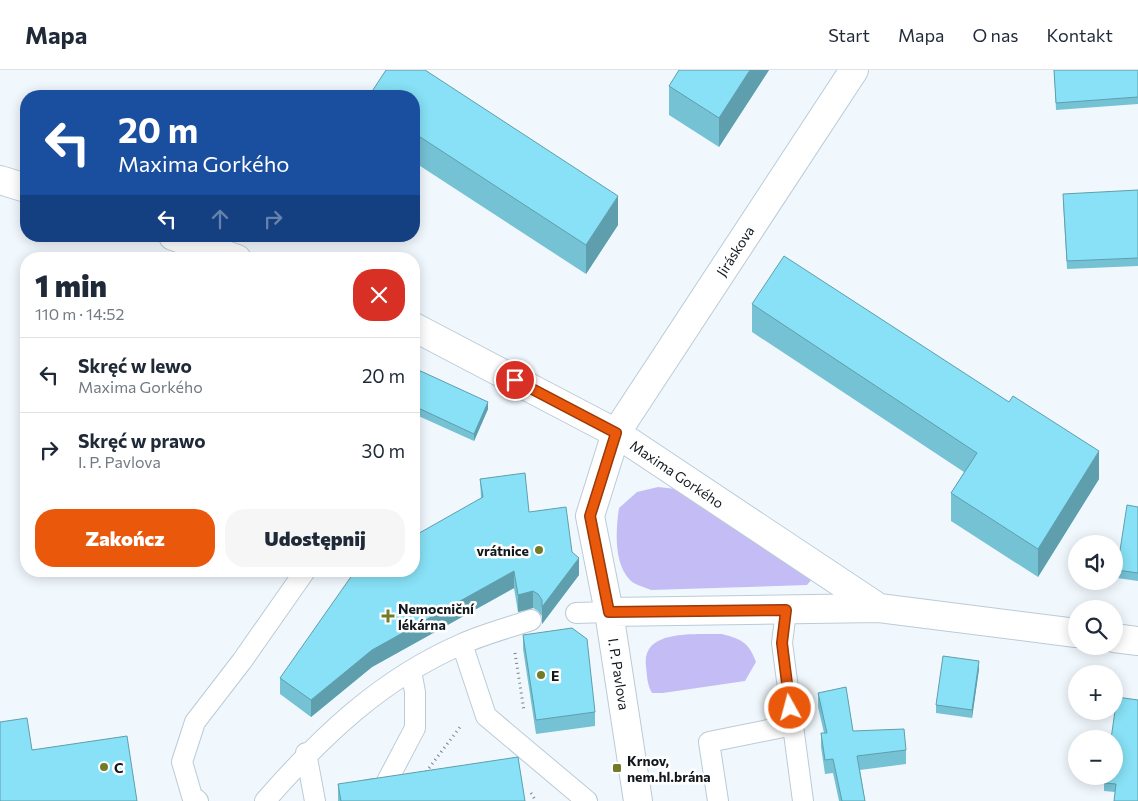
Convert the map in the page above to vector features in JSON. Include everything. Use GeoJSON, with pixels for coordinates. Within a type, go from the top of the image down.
{"type":"FeatureCollection","features":[{"type":"Feature","properties":{"kind":"street","name":"Jiráskova"},"geometry":{"type":"LineString","coordinates":[[616,433],[854,70]]}},
{"type":"Feature","properties":{"kind":"street"},"geometry":{"type":"LineString","coordinates":[[0,180],[20,186]]}},
{"type":"Feature","properties":{"kind":"street"},"geometry":{"type":"LineString","coordinates":[[190,242],[218,252]]}},
{"type":"Feature","properties":{"kind":"street","name":"Maxima Gorkého"},"geometry":{"type":"LineString","coordinates":[[420,330],[616,433],[879,608]]}},
{"type":"Feature","properties":{"kind":"street","name":"I. P. Pavlova"},"geometry":{"type":"LineString","coordinates":[[616,433],[590,516],[609,612],[638,801]]}},
{"type":"Feature","properties":{"kind":"street","name":"Maxima Gorkého"},"geometry":{"type":"LineString","coordinates":[[609,612],[879,608],[1068,632]]}},
{"type":"Feature","properties":{"kind":"street"},"geometry":{"type":"LineString","coordinates":[[1123,639],[1138,641]]}},
{"type":"Feature","properties":{"kind":"lane"},"geometry":{"type":"LineString","coordinates":[[198,801],[192,796],[182,762],[195,722],[242,661],[301,577]]}},
{"type":"Feature","properties":{"kind":"lane"},"geometry":{"type":"LineString","coordinates":[[786,610],[782,643],[803,801]]}},
{"type":"Feature","properties":{"kind":"lane"},"geometry":{"type":"LineString","coordinates":[[576,613],[609,612]]}},
{"type":"Feature","properties":{"kind":"lane"},"geometry":{"type":"LineString","coordinates":[[265,801],[306,753],[359,705],[412,671],[462,644],[531,620]]}},
{"type":"Feature","properties":{"kind":"lane"},"geometry":{"type":"LineString","coordinates":[[462,644],[486,716],[587,801]]}},
{"type":"Feature","properties":{"kind":"lane"},"geometry":{"type":"LineString","coordinates":[[354,792],[384,787],[415,728],[415,692],[412,671]]}},
{"type":"Feature","properties":{"kind":"lane"},"geometry":{"type":"LineString","coordinates":[[718,801],[709,742],[793,725]]}},
{"type":"Feature","properties":{"kind":"lane"},"geometry":{"type":"LineString","coordinates":[[306,753],[315,801]]}},
{"type":"Feature","properties":{"kind":"path"},"geometry":{"type":"LineString","coordinates":[[515,651],[524,716]]}},
{"type":"Feature","properties":{"kind":"path"},"geometry":{"type":"LineString","coordinates":[[426,772],[464,722]]}},
{"type":"Feature","properties":{"kind":"shaded area"},"geometry":{"type":"Polygon","coordinates":[[[658,487],[676,489],[812,579],[807,585],[651,590],[634,583],[625,573],[618,555],[617,525],[619,508],[637,492],[658,487]]]}},
{"type":"Feature","properties":{"kind":"shaded area"},"geometry":{"type":"Polygon","coordinates":[[[722,634],[744,642],[753,655],[756,662],[745,681],[652,693],[648,683],[646,666],[647,654],[652,645],[662,639],[673,636],[722,634]]]}},
{"type":"Feature","properties":{"kind":"building"},"geometry":{"type":"Polygon","coordinates":[[[386,70],[425,70],[618,196],[586,245],[420,137],[420,90],[373,90],[386,70]]]}},
{"type":"Feature","properties":{"kind":"building"},"geometry":{"type":"Polygon","coordinates":[[[679,70],[750,70],[719,118],[669,86],[679,70]]]}},
{"type":"Feature","properties":{"kind":"building"},"geometry":{"type":"Polygon","coordinates":[[[1054,70],[1138,70],[1138,97],[1056,103],[1054,70]]]}},
{"type":"Feature","properties":{"kind":"building"},"geometry":{"type":"Polygon","coordinates":[[[1138,190],[1138,258],[1067,261],[1063,194],[1138,190]]]}},
{"type":"Feature","properties":{"kind":"building"},"geometry":{"type":"Polygon","coordinates":[[[784,256],[1009,402],[1013,396],[1099,451],[1038,549],[951,493],[977,453],[752,304],[784,256]]]}},
{"type":"Feature","properties":{"kind":"building"},"geometry":{"type":"Polygon","coordinates":[[[420,371],[488,402],[474,434],[420,409],[420,371]]]}},
{"type":"Feature","properties":{"kind":"building"},"geometry":{"type":"Polygon","coordinates":[[[525,473],[529,512],[566,507],[572,552],[579,558],[542,607],[542,600],[533,591],[518,595],[514,571],[372,650],[311,700],[280,678],[351,577],[420,577],[420,533],[483,497],[480,479],[525,473]]]}},
{"type":"Feature","properties":{"kind":"building"},"geometry":{"type":"Polygon","coordinates":[[[1127,505],[1138,507],[1138,573],[1123,571],[1122,535],[1127,505]]]}},
{"type":"Feature","properties":{"kind":"building"},"geometry":{"type":"Polygon","coordinates":[[[572,628],[587,639],[595,712],[536,720],[523,635],[572,628]]]}},
{"type":"Feature","properties":{"kind":"building"},"geometry":{"type":"Polygon","coordinates":[[[943,656],[979,661],[972,710],[936,705],[943,656]]]}},
{"type":"Feature","properties":{"kind":"building"},"geometry":{"type":"Polygon","coordinates":[[[846,687],[853,731],[904,729],[906,750],[857,756],[865,801],[842,801],[833,759],[825,760],[821,733],[827,733],[818,693],[846,687]]]}},
{"type":"Feature","properties":{"kind":"building"},"geometry":{"type":"Polygon","coordinates":[[[1123,698],[1138,700],[1138,801],[1114,801],[1116,785],[1123,785],[1123,730],[1112,730],[1114,720],[1123,720],[1123,698]]]}},
{"type":"Feature","properties":{"kind":"building","name":"C"},"geometry":{"type":"Polygon","coordinates":[[[27,718],[32,750],[127,736],[137,801],[0,801],[0,722],[27,718]]]}},
{"type":"Feature","properties":{"kind":"building"},"geometry":{"type":"Polygon","coordinates":[[[518,757],[525,801],[341,801],[338,784],[518,757]]]}},
{"type":"Feature","properties":{"kind":"place","name":"vrátnice"},"geometry":{"type":"Point","coordinates":[539,550]}},
{"type":"Feature","properties":{"kind":"place","name":"Nemocniční lékárna"},"geometry":{"type":"Point","coordinates":[388,616]}},
{"type":"Feature","properties":{"kind":"place","name":"E"},"geometry":{"type":"Point","coordinates":[541,675]}},
{"type":"Feature","properties":{"kind":"place","name":"C"},"geometry":{"type":"Point","coordinates":[104,767]}},
{"type":"Feature","properties":{"kind":"place","name":"Krnov, nem.hl.brána"},"geometry":{"type":"Point","coordinates":[617,768]}},
{"type":"Feature","properties":{"kind":"route"},"geometry":{"type":"LineString","coordinates":[[515,380],[616,433],[590,516],[609,612],[786,610],[782,643],[790,708]]}}]}
